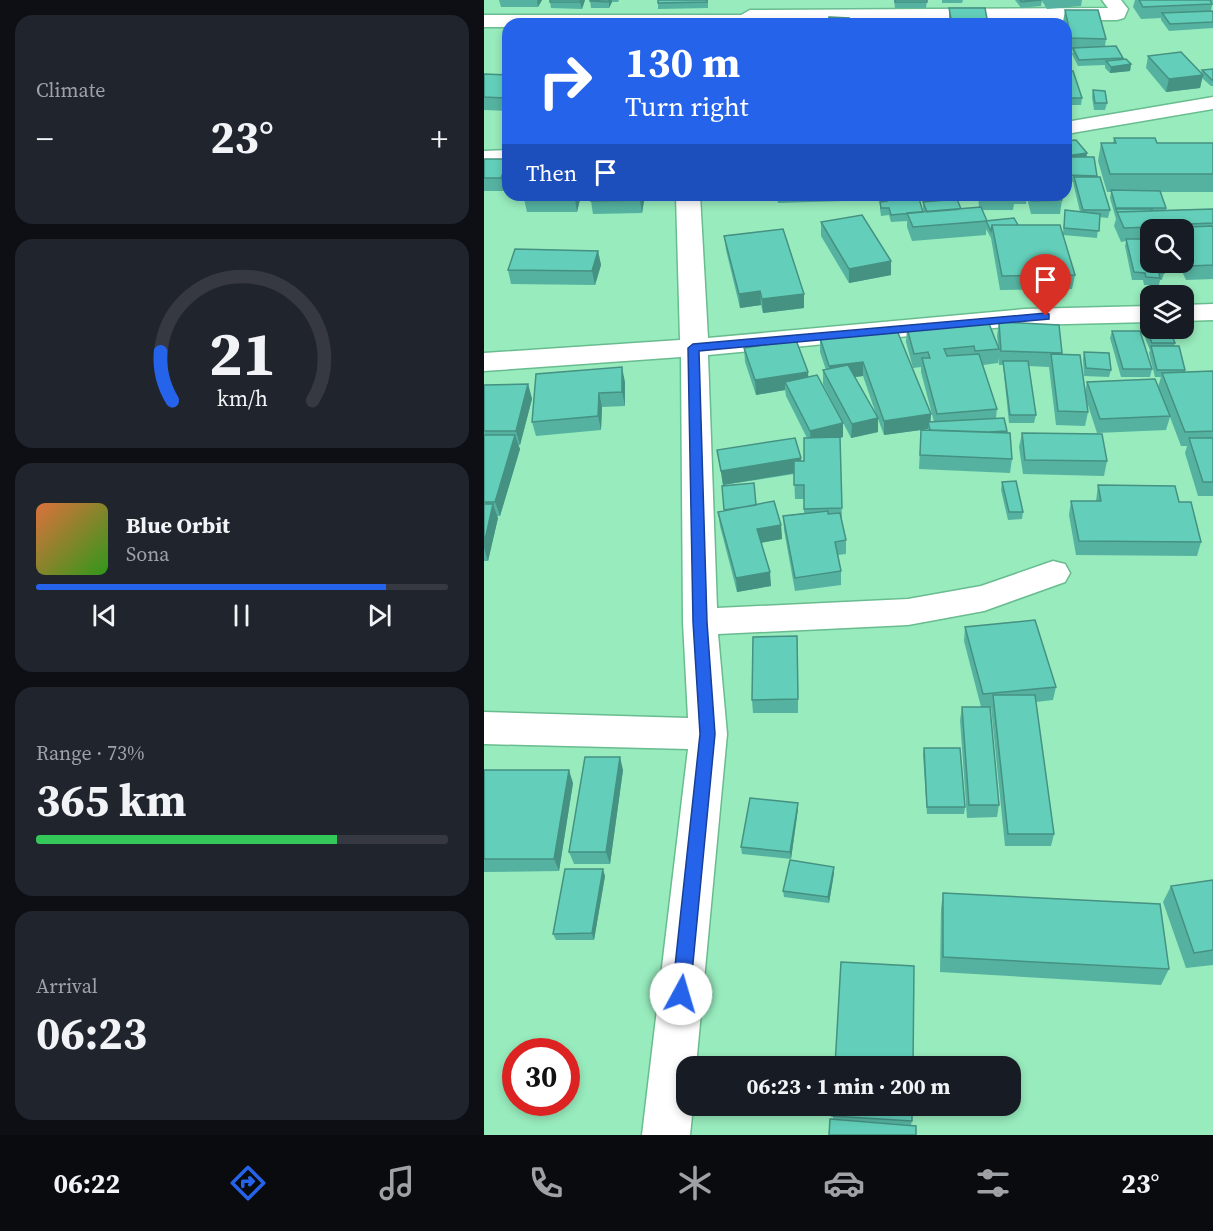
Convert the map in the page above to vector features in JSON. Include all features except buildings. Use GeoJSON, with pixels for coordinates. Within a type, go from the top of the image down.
{"type":"FeatureCollection","features":[{"type":"Feature","properties":{"kind":"street"},"geometry":{"type":"LineString","coordinates":[[617,18],[750,15],[1117,14],[1119,9],[1111,0]]}},
{"type":"Feature","properties":{"kind":"street"},"geometry":{"type":"LineString","coordinates":[[484,21],[502,21]]}},
{"type":"Feature","properties":{"kind":"street"},"geometry":{"type":"LineString","coordinates":[[1072,127],[1213,103]]}},
{"type":"Feature","properties":{"kind":"street"},"geometry":{"type":"LineString","coordinates":[[484,158],[502,157]]}},
{"type":"Feature","properties":{"kind":"street"},"geometry":{"type":"LineString","coordinates":[[666,1135],[708,734],[700,622],[688,201]]}},
{"type":"Feature","properties":{"kind":"street"},"geometry":{"type":"LineString","coordinates":[[1194,313],[1213,312]]}},
{"type":"Feature","properties":{"kind":"street"},"geometry":{"type":"LineString","coordinates":[[484,362],[693,348],[1025,317],[1140,314]]}},
{"type":"Feature","properties":{"kind":"street"},"geometry":{"type":"LineString","coordinates":[[700,622],[908,612],[984,598],[1053,573]]}},
{"type":"Feature","properties":{"kind":"street"},"geometry":{"type":"LineString","coordinates":[[484,728],[708,734]]}},
{"type":"Feature","properties":{"kind":"route"},"geometry":{"type":"LineString","coordinates":[[681,994],[708,734],[700,622],[693,348],[1046,316]]}}]}
